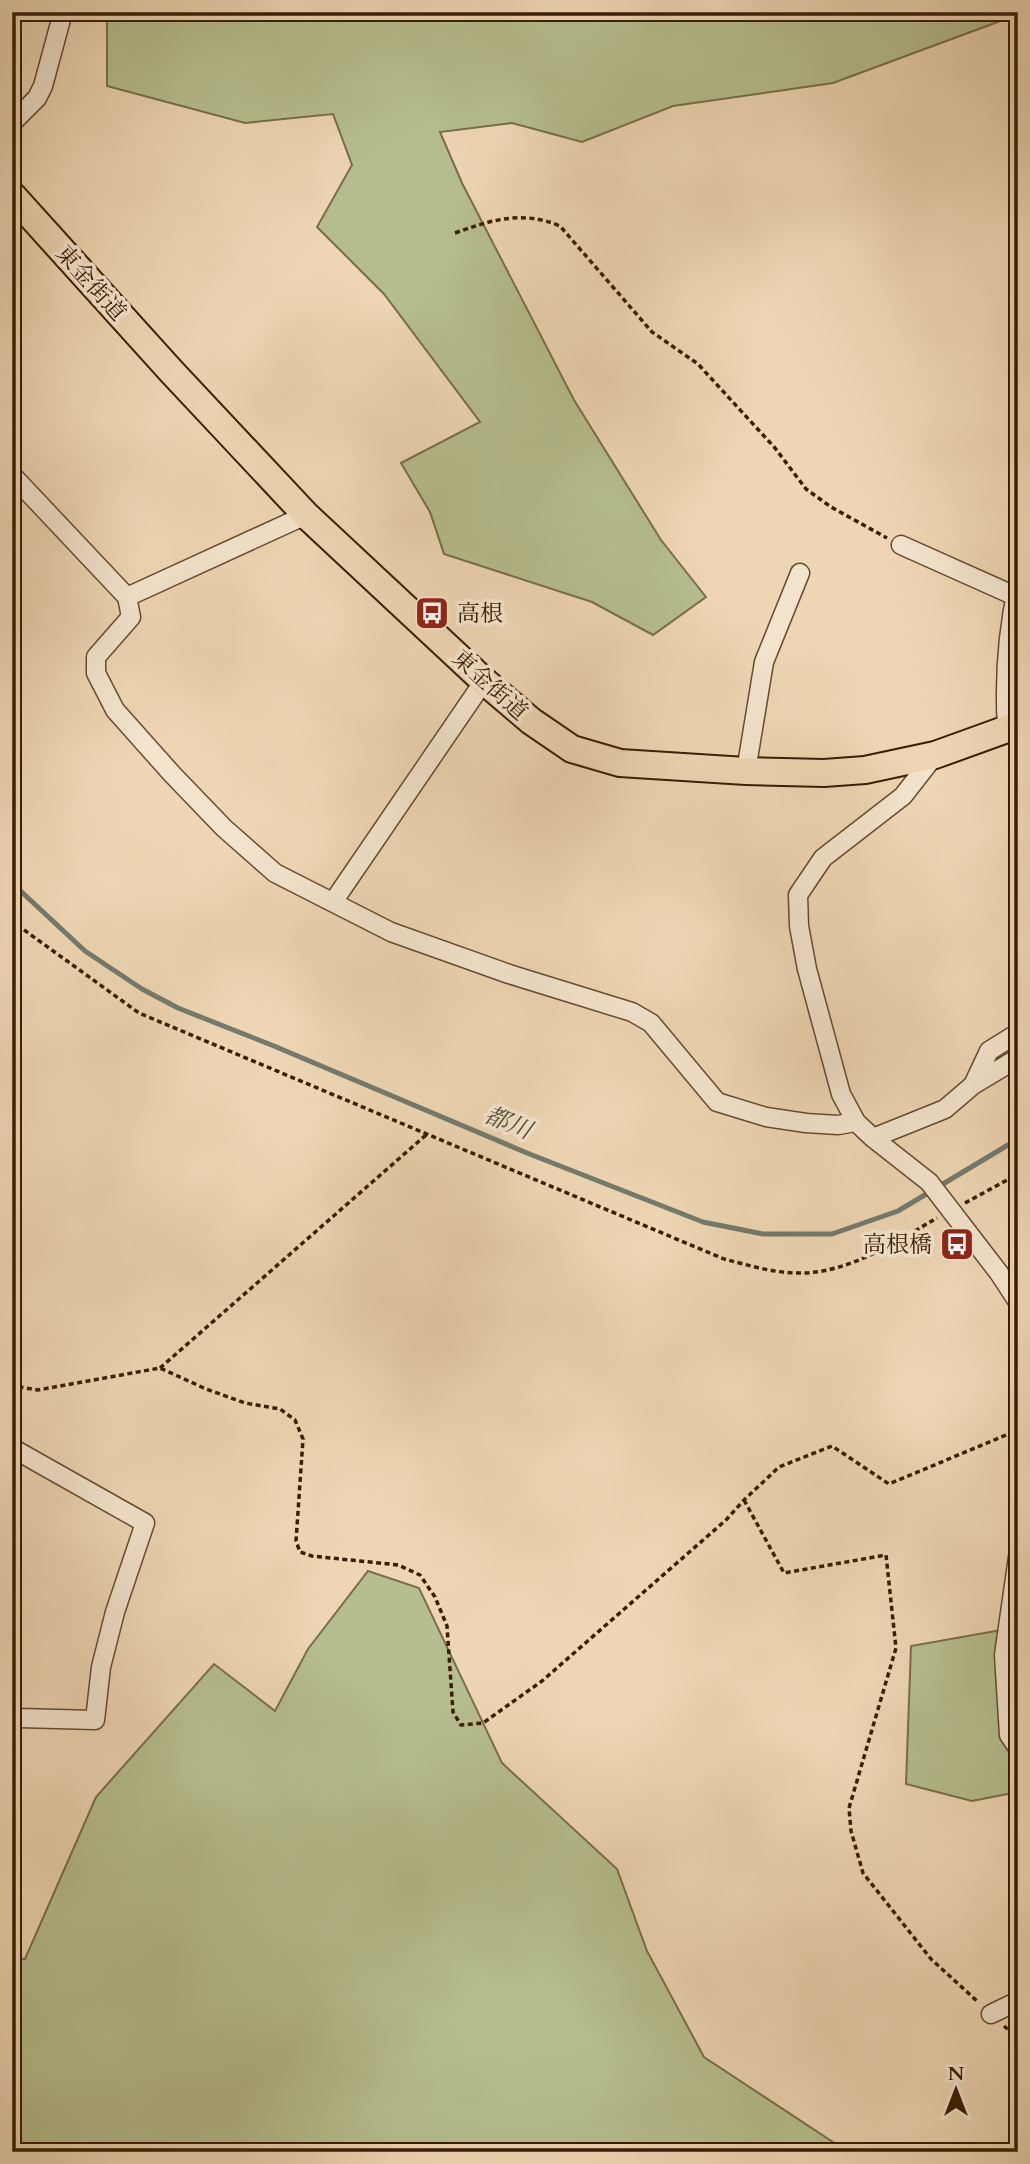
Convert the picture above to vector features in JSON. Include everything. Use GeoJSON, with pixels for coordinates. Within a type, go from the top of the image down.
{"type":"FeatureCollection","features":[{"type":"Feature","properties":{"kind":"highway","name":"東金街道"},"geometry":{"type":"LineString","coordinates":[[12,195],[171,372],[306,515],[484,681],[531,721],[572,749],[620,763],[824,773],[852,771],[935,755],[1013,727]]}},
{"type":"Feature","properties":{"kind":"street"},"geometry":{"type":"LineString","coordinates":[[12,124],[37,98],[43,86],[63,12]]}},
{"type":"Feature","properties":{"kind":"street"},"geometry":{"type":"LineString","coordinates":[[12,475],[127,597],[131,617],[96,657],[96,673],[115,710],[224,828],[275,873],[391,932],[509,974],[632,1012],[651,1023],[717,1102],[766,1117],[806,1123],[838,1125],[856,1122]]}},
{"type":"Feature","properties":{"kind":"street"},"geometry":{"type":"LineString","coordinates":[[127,597],[306,515]]}},
{"type":"Feature","properties":{"kind":"street"},"geometry":{"type":"LineString","coordinates":[[901,545],[1016,590],[1008,636],[1005,687],[1013,727]]}},
{"type":"Feature","properties":{"kind":"street"},"geometry":{"type":"LineString","coordinates":[[746,771],[764,662],[800,573]]}},
{"type":"Feature","properties":{"kind":"street"},"geometry":{"type":"LineString","coordinates":[[333,902],[484,681]]}},
{"type":"Feature","properties":{"kind":"street"},"geometry":{"type":"LineString","coordinates":[[935,755],[903,796],[823,858],[798,895],[799,926],[807,969],[841,1094],[856,1122],[929,1182],[1018,1303]]}},
{"type":"Feature","properties":{"kind":"street"},"geometry":{"type":"LineString","coordinates":[[973,1085],[989,1051],[1018,1032]]}},
{"type":"Feature","properties":{"kind":"street"},"geometry":{"type":"LineString","coordinates":[[873,1138],[945,1109],[973,1085],[1018,1058]]}},
{"type":"Feature","properties":{"kind":"street"},"geometry":{"type":"LineString","coordinates":[[12,1448],[145,1523],[115,1612],[101,1667],[94,1720],[19,1718],[12,1715]]}},
{"type":"Feature","properties":{"kind":"street"},"geometry":{"type":"LineString","coordinates":[[1018,1557],[1004,1654],[1009,1735],[1018,1748]]}},
{"type":"Feature","properties":{"kind":"street"},"geometry":{"type":"LineString","coordinates":[[991,2014],[1018,2001]]}},
{"type":"Feature","properties":{"kind":"path"},"geometry":{"type":"LineString","coordinates":[[454,233],[492,219],[527,217],[560,226],[652,332],[698,364],[775,448],[806,489],[831,507],[901,545]]}},
{"type":"Feature","properties":{"kind":"path"},"geometry":{"type":"LineString","coordinates":[[12,918],[20,927],[139,1013],[724,1259],[799,1274],[833,1268],[875,1253],[1018,1174]]}},
{"type":"Feature","properties":{"kind":"path"},"geometry":{"type":"LineString","coordinates":[[12,1381],[20,1387],[38,1390],[160,1368],[426,1135]]}},
{"type":"Feature","properties":{"kind":"path"},"geometry":{"type":"LineString","coordinates":[[160,1368],[206,1390],[245,1404],[280,1409],[295,1420],[303,1439],[296,1541],[300,1552],[312,1556],[398,1565],[420,1575],[435,1597],[447,1626],[453,1713],[461,1725],[483,1723],[542,1681],[726,1520],[779,1467],[832,1446],[889,1483],[1018,1430]]}},
{"type":"Feature","properties":{"kind":"path"},"geometry":{"type":"LineString","coordinates":[[744,1500],[783,1573],[886,1555],[897,1648],[849,1808],[851,1831],[863,1873],[931,1959],[1018,2038]]}},
{"type":"Feature","properties":{"kind":"green space"},"geometry":{"type":"Polygon","coordinates":[[[107,12],[1017,12],[1011,17],[833,83],[673,106],[582,142],[512,123],[440,132],[462,183],[574,400],[661,540],[706,597],[653,635],[592,602],[444,554],[430,512],[401,463],[480,422],[384,294],[317,227],[352,165],[333,114],[245,123],[107,86],[107,12]]]}},
{"type":"Feature","properties":{"kind":"green space"},"geometry":{"type":"Polygon","coordinates":[[[368,1571],[419,1588],[502,1763],[617,1869],[647,1951],[704,2057],[848,2152],[12,2152],[12,1958],[25,1959],[96,1797],[214,1664],[275,1711],[308,1649],[368,1571]]]}},
{"type":"Feature","properties":{"kind":"green space"},"geometry":{"type":"Polygon","coordinates":[[[1018,1627],[1018,1792],[972,1801],[906,1784],[911,1646],[1018,1627]]]}},
{"type":"Feature","properties":{"kind":"waterway","name":"都川"},"geometry":{"type":"LineString","coordinates":[[12,883],[85,951],[142,989],[178,1008],[527,1153],[703,1222],[763,1234],[832,1234],[898,1211],[1018,1139]]}},
{"type":"Feature","properties":{"kind":"place","name":"高根"},"geometry":{"type":"Point","coordinates":[432,613]}},
{"type":"Feature","properties":{"kind":"place","name":"高根橋"},"geometry":{"type":"Point","coordinates":[957,1244]}}]}
